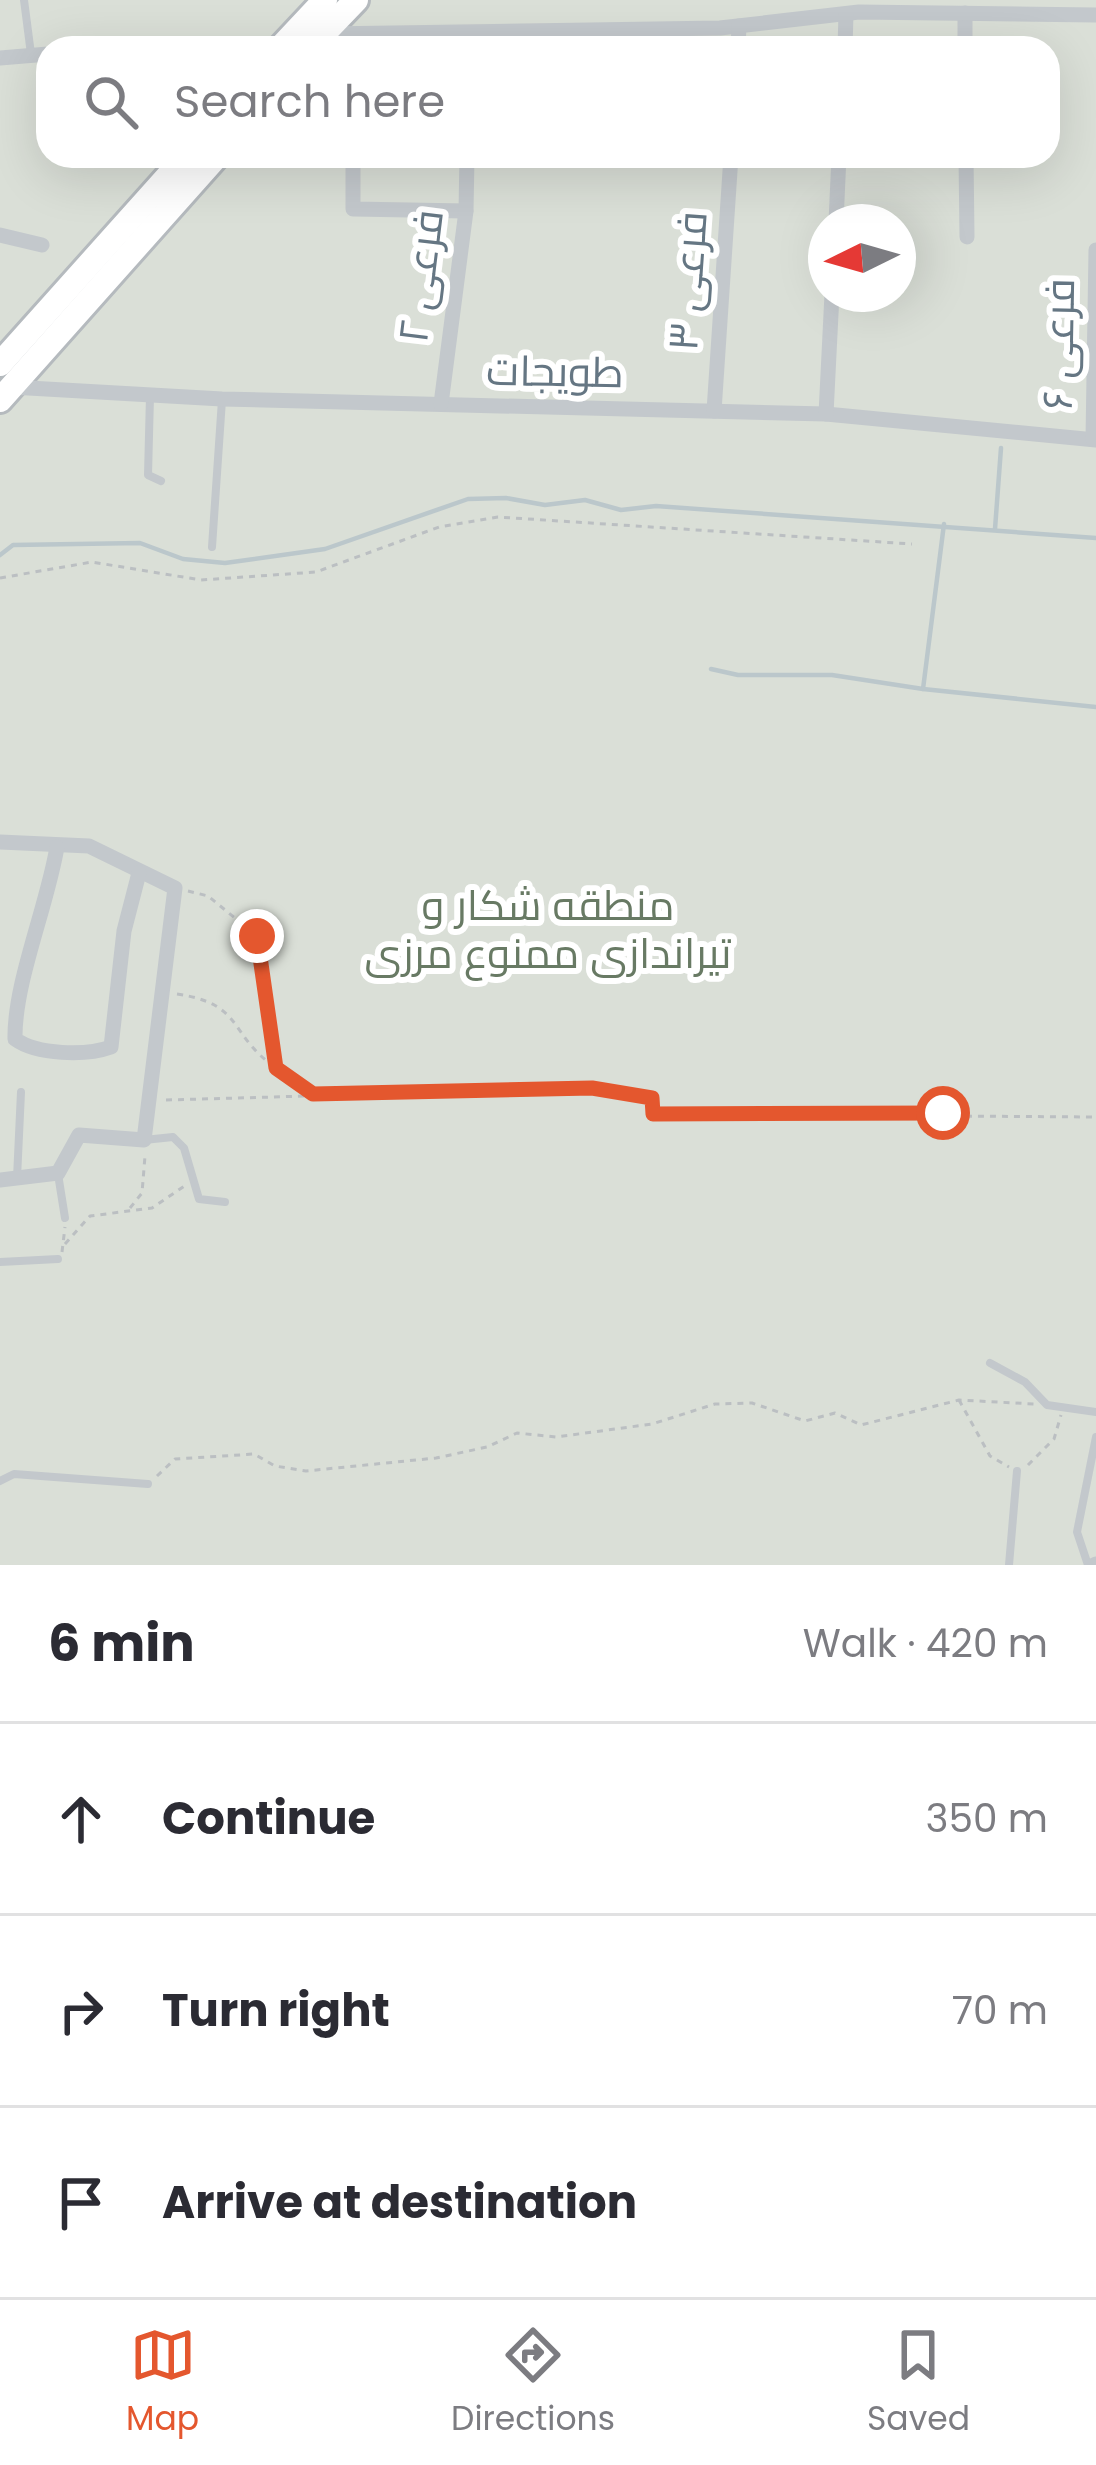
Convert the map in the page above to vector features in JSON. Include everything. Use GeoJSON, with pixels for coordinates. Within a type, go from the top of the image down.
{"type":"FeatureCollection","features":[{"type":"Feature","properties":{"kind":"main road"},"geometry":{"type":"LineString","coordinates":[[291,36],[325,0]]}},
{"type":"Feature","properties":{"kind":"main road"},"geometry":{"type":"LineString","coordinates":[[321,36],[356,0]]}},
{"type":"Feature","properties":{"kind":"main road"},"geometry":{"type":"LineString","coordinates":[[4,384],[177,168]]}},
{"type":"Feature","properties":{"kind":"main road"},"geometry":{"type":"LineString","coordinates":[[4,384],[206,168]]}},
{"type":"Feature","properties":{"kind":"street"},"geometry":{"type":"LineString","coordinates":[[845,36],[846,14]]}},
{"type":"Feature","properties":{"kind":"street"},"geometry":{"type":"LineString","coordinates":[[546,36],[739,26],[846,14],[1096,15]]}},
{"type":"Feature","properties":{"kind":"street"},"geometry":{"type":"LineString","coordinates":[[965,14],[965,36]]}},
{"type":"Feature","properties":{"kind":"street"},"geometry":{"type":"LineString","coordinates":[[738,36],[739,26]]}},
{"type":"Feature","properties":{"kind":"street"},"geometry":{"type":"LineString","coordinates":[[0,58],[36,55]]}},
{"type":"Feature","properties":{"kind":"street"},"geometry":{"type":"LineString","coordinates":[[352,168],[353,208],[466,211]]}},
{"type":"Feature","properties":{"kind":"street","name":"فرعی ۲"},"geometry":{"type":"LineString","coordinates":[[441,404],[466,211],[467,168]]}},
{"type":"Feature","properties":{"kind":"street","name":"فرعی ۳"},"geometry":{"type":"LineString","coordinates":[[714,411],[729,168]]}},
{"type":"Feature","properties":{"kind":"street"},"geometry":{"type":"LineString","coordinates":[[837,204],[838,168]]}},
{"type":"Feature","properties":{"kind":"street"},"geometry":{"type":"LineString","coordinates":[[966,168],[967,238]]}},
{"type":"Feature","properties":{"kind":"street"},"geometry":{"type":"LineString","coordinates":[[0,235],[42,245]]}},
{"type":"Feature","properties":{"kind":"street","name":"فرعی ۶"},"geometry":{"type":"LineString","coordinates":[[1094,440],[1096,250]]}},
{"type":"Feature","properties":{"kind":"street"},"geometry":{"type":"LineString","coordinates":[[826,415],[831,312]]}},
{"type":"Feature","properties":{"kind":"street","name":"طویجات"},"geometry":{"type":"LineString","coordinates":[[4,384],[222,399],[826,415],[1094,440]]}},
{"type":"Feature","properties":{"kind":"street"},"geometry":{"type":"LineString","coordinates":[[0,842],[26,839],[57,847],[89,846],[175,887],[144,1140],[80,1135],[58,1173],[8,1180]]}},
{"type":"Feature","properties":{"kind":"street"},"geometry":{"type":"LineString","coordinates":[[57,847],[46,908],[15,1015],[15,1040],[26,1047],[99,1052],[111,1047],[124,931],[139,873]]}},
{"type":"Feature","properties":{"kind":"lane"},"geometry":{"type":"LineString","coordinates":[[24,0],[36,41]]}},
{"type":"Feature","properties":{"kind":"lane"},"geometry":{"type":"LineString","coordinates":[[150,395],[148,475],[161,482]]}},
{"type":"Feature","properties":{"kind":"lane"},"geometry":{"type":"LineString","coordinates":[[212,547],[222,399]]}},
{"type":"Feature","properties":{"kind":"lane"},"geometry":{"type":"LineString","coordinates":[[8,1180],[21,1092]]}},
{"type":"Feature","properties":{"kind":"lane"},"geometry":{"type":"LineString","coordinates":[[144,1140],[173,1137],[184,1148],[199,1199],[225,1202]]}},
{"type":"Feature","properties":{"kind":"lane"},"geometry":{"type":"LineString","coordinates":[[58,1173],[65,1218]]}},
{"type":"Feature","properties":{"kind":"lane"},"geometry":{"type":"LineString","coordinates":[[0,1262],[58,1259]]}},
{"type":"Feature","properties":{"kind":"lane"},"geometry":{"type":"LineString","coordinates":[[990,1363],[1025,1382],[1047,1405],[1096,1412]]}},
{"type":"Feature","properties":{"kind":"lane"},"geometry":{"type":"LineString","coordinates":[[1093,1565],[1077,1532],[1096,1437]]}},
{"type":"Feature","properties":{"kind":"lane"},"geometry":{"type":"LineString","coordinates":[[1009,1565],[1016,1471]]}},
{"type":"Feature","properties":{"kind":"lane"},"geometry":{"type":"LineString","coordinates":[[0,1481],[14,1474],[148,1484]]}},
{"type":"Feature","properties":{"kind":"path"},"geometry":{"type":"LineString","coordinates":[[0,578],[92,562],[201,580],[316,572],[439,527],[498,517],[912,544]]}},
{"type":"Feature","properties":{"kind":"path"},"geometry":{"type":"LineString","coordinates":[[175,887],[208,896],[257,936],[276,1068]]}},
{"type":"Feature","properties":{"kind":"path"},"geometry":{"type":"LineString","coordinates":[[162,992],[212,999],[276,1068],[313,1094]]}},
{"type":"Feature","properties":{"kind":"path"},"geometry":{"type":"LineString","coordinates":[[147,1119],[163,1101],[174,1098],[592,1088],[652,1098],[653,1114],[1096,1117]]}},
{"type":"Feature","properties":{"kind":"path"},"geometry":{"type":"LineString","coordinates":[[129,1209],[142,1193],[144,1140]]}},
{"type":"Feature","properties":{"kind":"path"},"geometry":{"type":"LineString","coordinates":[[58,1259],[90,1216],[170,1200],[190,1180]]}},
{"type":"Feature","properties":{"kind":"path"},"geometry":{"type":"LineString","coordinates":[[65,1218],[65,1244]]}},
{"type":"Feature","properties":{"kind":"path"},"geometry":{"type":"LineString","coordinates":[[148,1484],[175,1459],[254,1454],[275,1466],[306,1471],[436,1458],[487,1447],[517,1433],[556,1437],[652,1424],[715,1404],[752,1402],[805,1421],[835,1413],[862,1425],[959,1400],[1047,1405]]}},
{"type":"Feature","properties":{"kind":"path"},"geometry":{"type":"LineString","coordinates":[[959,1400],[990,1456],[1016,1471],[1035,1462],[1054,1439],[1063,1407]]}},
{"type":"Feature","properties":{"kind":"green space","name":"منطقه شکار و تیراندازی ممنوع مرزی"},"geometry":{"type":"Polygon","coordinates":[[[0,0],[1096,0],[1096,1565],[0,1565],[0,0]]]}},
{"type":"Feature","properties":{"kind":"waterway"},"geometry":{"type":"LineString","coordinates":[[995,529],[1001,448]]}},
{"type":"Feature","properties":{"kind":"waterway"},"geometry":{"type":"LineString","coordinates":[[0,555],[13,545],[140,543],[183,559],[225,563],[325,549],[468,499],[506,498],[545,505],[585,500],[621,510],[656,506],[1096,538]]}},
{"type":"Feature","properties":{"kind":"waterway"},"geometry":{"type":"LineString","coordinates":[[711,669],[738,675],[832,675],[923,689],[944,524]]}},
{"type":"Feature","properties":{"kind":"waterway"},"geometry":{"type":"LineString","coordinates":[[923,689],[1096,707]]}},
{"type":"Feature","properties":{"kind":"route"},"geometry":{"type":"LineString","coordinates":[[257,936],[276,1068],[313,1094],[592,1088],[652,1098],[653,1114],[943,1113]]}}]}
